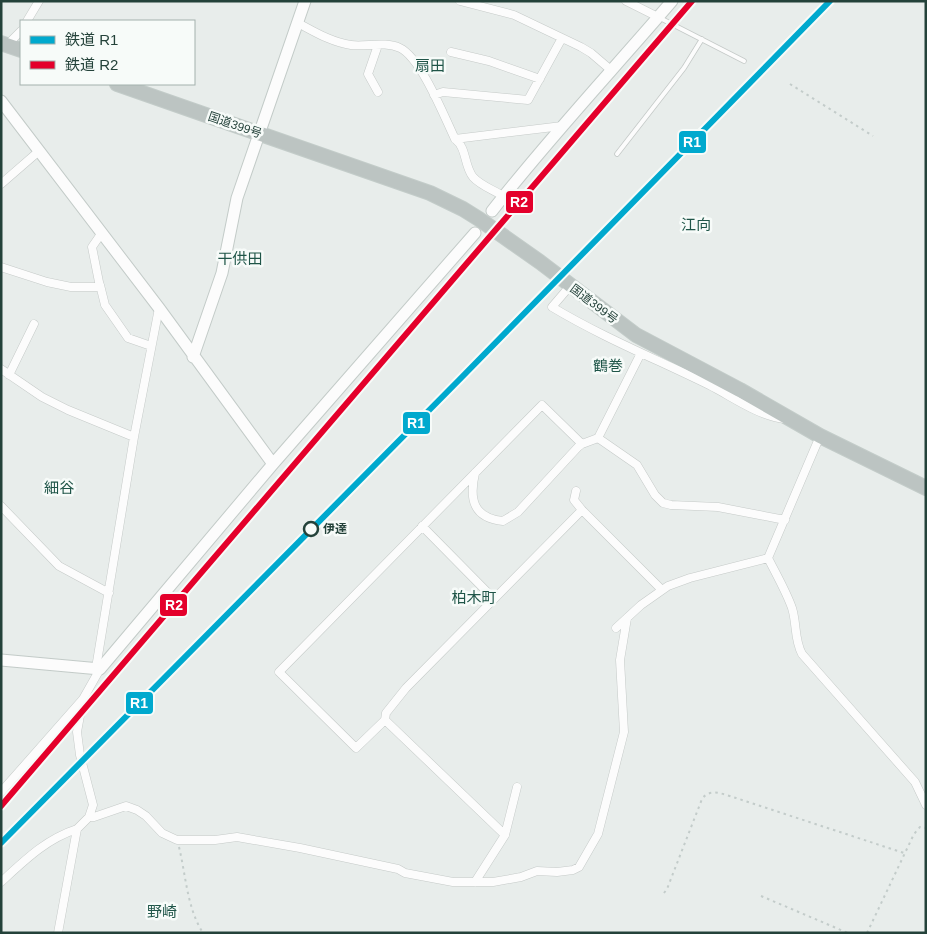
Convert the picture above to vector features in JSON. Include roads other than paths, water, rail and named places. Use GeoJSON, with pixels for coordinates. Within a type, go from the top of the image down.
{"type":"FeatureCollection","features":[{"type":"Feature","properties":{"kind":"highway"},"geometry":{"type":"LineString","coordinates":[[3,45],[20,50]]}},
{"type":"Feature","properties":{"kind":"highway","name":"国道399号"},"geometry":{"type":"LineString","coordinates":[[120,85],[430,193],[462,209],[540,262],[569,286],[636,335],[740,390],[820,436],[926,488]]}},
{"type":"Feature","properties":{"kind":"street"},"geometry":{"type":"LineString","coordinates":[[28,20],[39,1]]}},
{"type":"Feature","properties":{"kind":"street"},"geometry":{"type":"LineString","coordinates":[[193,357],[222,273],[237,198],[305,1]]}},
{"type":"Feature","properties":{"kind":"street"},"geometry":{"type":"LineString","coordinates":[[460,1],[476,3],[514,15],[591,53],[612,71]]}},
{"type":"Feature","properties":{"kind":"street"},"geometry":{"type":"LineString","coordinates":[[626,1],[658,17]]}},
{"type":"Feature","properties":{"kind":"street"},"geometry":{"type":"LineString","coordinates":[[492,211],[562,126],[672,1]]}},
{"type":"Feature","properties":{"kind":"street"},"geometry":{"type":"LineString","coordinates":[[298,23],[321,36],[338,42],[363,46],[392,46],[407,53],[415,61],[455,138],[460,142],[472,175],[481,183],[504,196]]}},
{"type":"Feature","properties":{"kind":"street"},"geometry":{"type":"LineString","coordinates":[[3,45],[20,32]]}},
{"type":"Feature","properties":{"kind":"street"},"geometry":{"type":"LineString","coordinates":[[434,95],[443,92],[528,100],[562,38]]}},
{"type":"Feature","properties":{"kind":"street"},"geometry":{"type":"LineString","coordinates":[[378,45],[368,74],[378,92]]}},
{"type":"Feature","properties":{"kind":"street"},"geometry":{"type":"LineString","coordinates":[[451,52],[540,79]]}},
{"type":"Feature","properties":{"kind":"street"},"geometry":{"type":"LineString","coordinates":[[1,102],[159,308],[273,464]]}},
{"type":"Feature","properties":{"kind":"street"},"geometry":{"type":"LineString","coordinates":[[455,138],[562,126]]}},
{"type":"Feature","properties":{"kind":"street"},"geometry":{"type":"LineString","coordinates":[[1,184],[39,151]]}},
{"type":"Feature","properties":{"kind":"street"},"geometry":{"type":"LineString","coordinates":[[58,933],[78,829],[89,817],[93,805],[80,756],[77,732],[83,699],[98,668],[474,233]]}},
{"type":"Feature","properties":{"kind":"street"},"geometry":{"type":"LineString","coordinates":[[101,234],[92,247],[105,305],[128,338],[151,346]]}},
{"type":"Feature","properties":{"kind":"street"},"geometry":{"type":"LineString","coordinates":[[1,267],[47,282],[71,287],[100,287],[100,285]]}},
{"type":"Feature","properties":{"kind":"street"},"geometry":{"type":"LineString","coordinates":[[569,286],[552,307],[575,321],[711,386],[771,418],[792,420]]}},
{"type":"Feature","properties":{"kind":"street"},"geometry":{"type":"LineString","coordinates":[[98,668],[134,437],[159,308]]}},
{"type":"Feature","properties":{"kind":"street"},"geometry":{"type":"LineString","coordinates":[[9,375],[34,324]]}},
{"type":"Feature","properties":{"kind":"street"},"geometry":{"type":"LineString","coordinates":[[476,471],[472,490],[474,504],[478,510],[489,517],[503,521],[518,512],[582,444],[598,438],[641,353]]}},
{"type":"Feature","properties":{"kind":"street"},"geometry":{"type":"LineString","coordinates":[[1,370],[42,397],[68,410],[134,437]]}},
{"type":"Feature","properties":{"kind":"street"},"geometry":{"type":"LineString","coordinates":[[582,444],[542,405],[279,672],[356,748],[385,720],[386,713],[406,688],[582,510]]}},
{"type":"Feature","properties":{"kind":"street"},"geometry":{"type":"LineString","coordinates":[[820,436],[768,558],[791,607],[795,621],[796,643],[802,654],[915,782],[924,795],[926,805]]}},
{"type":"Feature","properties":{"kind":"street"},"geometry":{"type":"LineString","coordinates":[[598,438],[637,465],[655,495],[663,503],[718,507],[785,520]]}},
{"type":"Feature","properties":{"kind":"street"},"geometry":{"type":"LineString","coordinates":[[576,491],[574,500],[582,510],[662,590]]}},
{"type":"Feature","properties":{"kind":"street"},"geometry":{"type":"LineString","coordinates":[[1,506],[59,566],[109,593]]}},
{"type":"Feature","properties":{"kind":"street"},"geometry":{"type":"LineString","coordinates":[[422,526],[494,599]]}},
{"type":"Feature","properties":{"kind":"street"},"geometry":{"type":"LineString","coordinates":[[616,628],[668,586],[690,578],[768,558]]}},
{"type":"Feature","properties":{"kind":"street"},"geometry":{"type":"LineString","coordinates":[[89,817],[126,806],[137,810],[162,833],[177,840],[214,840],[237,837],[398,868],[405,873],[453,882],[493,882],[521,877],[537,871],[557,872],[573,870],[579,867],[598,834],[624,732],[620,660],[627,618]]}},
{"type":"Feature","properties":{"kind":"street"},"geometry":{"type":"LineString","coordinates":[[1,660],[98,668]]}},
{"type":"Feature","properties":{"kind":"street"},"geometry":{"type":"LineString","coordinates":[[1,792],[83,699]]}},
{"type":"Feature","properties":{"kind":"street"},"geometry":{"type":"LineString","coordinates":[[385,720],[505,835]]}},
{"type":"Feature","properties":{"kind":"street"},"geometry":{"type":"LineString","coordinates":[[475,882],[505,835],[517,786]]}},
{"type":"Feature","properties":{"kind":"street"},"geometry":{"type":"LineString","coordinates":[[1,882],[35,851],[60,834],[78,829]]}},
{"type":"Feature","properties":{"kind":"lane"},"geometry":{"type":"LineString","coordinates":[[658,17],[744,61]]}},
{"type":"Feature","properties":{"kind":"lane"},"geometry":{"type":"LineString","coordinates":[[616,154],[684,68],[702,39]]}},
{"type":"Feature","properties":{"kind":"rail line","name":"R2"},"geometry":{"type":"LineString","coordinates":[[1,806],[692,1]]}},
{"type":"Feature","properties":{"kind":"rail line","name":"R1"},"geometry":{"type":"LineString","coordinates":[[1,843],[460,379],[830,1]]}},
{"type":"Feature","properties":{"kind":"place","name":"伊達"},"geometry":{"type":"Point","coordinates":[311,529]}},
{"type":"Feature","properties":{"kind":"district","name":"扇田"},"geometry":{"type":"Point","coordinates":[430,66]}},
{"type":"Feature","properties":{"kind":"district","name":"江向"},"geometry":{"type":"Point","coordinates":[696,225]}},
{"type":"Feature","properties":{"kind":"district","name":"干供田"},"geometry":{"type":"Point","coordinates":[240,259]}},
{"type":"Feature","properties":{"kind":"district","name":"鶴巻"},"geometry":{"type":"Point","coordinates":[608,366]}},
{"type":"Feature","properties":{"kind":"district","name":"細谷"},"geometry":{"type":"Point","coordinates":[59,488]}},
{"type":"Feature","properties":{"kind":"district","name":"柏木町"},"geometry":{"type":"Point","coordinates":[474,598]}},
{"type":"Feature","properties":{"kind":"district","name":"野崎"},"geometry":{"type":"Point","coordinates":[162,912]}}]}
